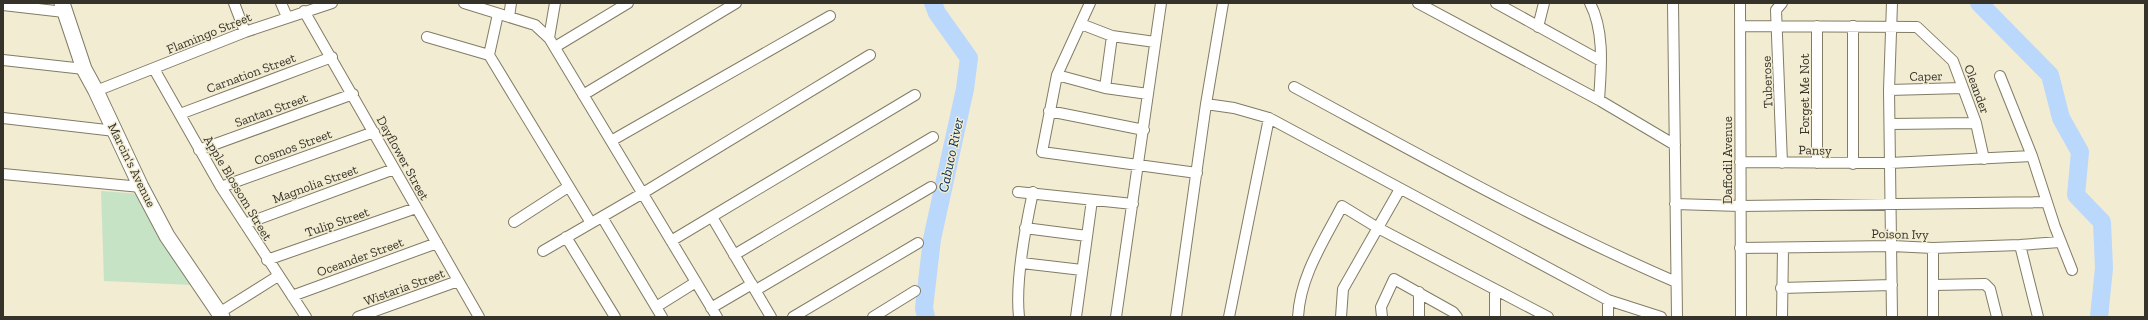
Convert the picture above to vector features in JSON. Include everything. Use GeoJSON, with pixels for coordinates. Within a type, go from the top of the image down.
{"type":"FeatureCollection","features":[{"type":"Feature","properties":{"kind":"main road","name":"Marcin's Avenue"},"geometry":{"type":"LineString","coordinates":[[63,8],[84,69],[116,131],[141,187],[167,236],[221,315]]}},
{"type":"Feature","properties":{"kind":"street"},"geometry":{"type":"LineString","coordinates":[[234,3],[246,32]]}},
{"type":"Feature","properties":{"kind":"street"},"geometry":{"type":"LineString","coordinates":[[281,3],[287,18]]}},
{"type":"Feature","properties":{"kind":"street","name":"Flamingo Street"},"geometry":{"type":"LineString","coordinates":[[96,90],[154,69],[246,32],[330,3]]}},
{"type":"Feature","properties":{"kind":"street"},"geometry":{"type":"LineString","coordinates":[[464,3],[535,25],[549,38],[717,317]]}},
{"type":"Feature","properties":{"kind":"street"},"geometry":{"type":"LineString","coordinates":[[509,17],[511,3]]}},
{"type":"Feature","properties":{"kind":"street"},"geometry":{"type":"LineString","coordinates":[[549,38],[555,3]]}},
{"type":"Feature","properties":{"kind":"street"},"geometry":{"type":"LineString","coordinates":[[555,47],[628,3]]}},
{"type":"Feature","properties":{"kind":"street"},"geometry":{"type":"LineString","coordinates":[[584,95],[736,3]]}},
{"type":"Feature","properties":{"kind":"street"},"geometry":{"type":"LineString","coordinates":[[1090,3],[1057,75],[1042,152],[1196,173]]}},
{"type":"Feature","properties":{"kind":"street"},"geometry":{"type":"LineString","coordinates":[[1116,317],[1134,204],[1161,3]]}},
{"type":"Feature","properties":{"kind":"street"},"geometry":{"type":"LineString","coordinates":[[1176,317],[1206,104],[1223,3]]}},
{"type":"Feature","properties":{"kind":"street"},"geometry":{"type":"LineString","coordinates":[[1418,3],[1599,100],[1675,145]]}},
{"type":"Feature","properties":{"kind":"street"},"geometry":{"type":"LineString","coordinates":[[1496,3],[1601,61]]}},
{"type":"Feature","properties":{"kind":"street"},"geometry":{"type":"LineString","coordinates":[[1538,27],[1544,3]]}},
{"type":"Feature","properties":{"kind":"street"},"geometry":{"type":"LineString","coordinates":[[1590,3],[1597,16],[1601,61],[1599,100]]}},
{"type":"Feature","properties":{"kind":"street"},"geometry":{"type":"LineString","coordinates":[[1673,3],[1677,317]]}},
{"type":"Feature","properties":{"kind":"street","name":"Daffodil Avenue"},"geometry":{"type":"LineString","coordinates":[[1740,3],[1741,317]]}},
{"type":"Feature","properties":{"kind":"street","name":"Tuberose"},"geometry":{"type":"LineString","coordinates":[[1782,3],[1776,10],[1778,26],[1782,163]]}},
{"type":"Feature","properties":{"kind":"street"},"geometry":{"type":"LineString","coordinates":[[3,5],[63,8]]}},
{"type":"Feature","properties":{"kind":"street"},"geometry":{"type":"LineString","coordinates":[[1890,5],[1889,90],[1892,205],[1892,317]]}},
{"type":"Feature","properties":{"kind":"street","name":"Dayflower Street"},"geometry":{"type":"LineString","coordinates":[[304,11],[332,57],[479,317]]}},
{"type":"Feature","properties":{"kind":"street"},"geometry":{"type":"LineString","coordinates":[[489,55],[498,14]]}},
{"type":"Feature","properties":{"kind":"street"},"geometry":{"type":"LineString","coordinates":[[611,141],[830,16]]}},
{"type":"Feature","properties":{"kind":"street"},"geometry":{"type":"LineString","coordinates":[[1081,24],[1112,36],[1155,42]]}},
{"type":"Feature","properties":{"kind":"street","name":"Oleander"},"geometry":{"type":"LineString","coordinates":[[1740,26],[1917,27],[1953,61],[1976,123],[1984,159]]}},
{"type":"Feature","properties":{"kind":"street","name":"Forget Me Not"},"geometry":{"type":"LineString","coordinates":[[1817,26],[1817,163]]}},
{"type":"Feature","properties":{"kind":"street"},"geometry":{"type":"LineString","coordinates":[[1853,26],[1853,164]]}},
{"type":"Feature","properties":{"kind":"street"},"geometry":{"type":"LineString","coordinates":[[1105,88],[1112,36]]}},
{"type":"Feature","properties":{"kind":"street"},"geometry":{"type":"LineString","coordinates":[[427,37],[489,55],[591,223]]}},
{"type":"Feature","properties":{"kind":"street"},"geometry":{"type":"LineString","coordinates":[[544,251],[643,194],[870,54]]}},
{"type":"Feature","properties":{"kind":"street","name":"Carnation Street"},"geometry":{"type":"LineString","coordinates":[[180,114],[332,57]]}},
{"type":"Feature","properties":{"kind":"street"},"geometry":{"type":"LineString","coordinates":[[3,60],[84,69]]}},
{"type":"Feature","properties":{"kind":"street","name":"Apple Blossom Street"},"geometry":{"type":"LineString","coordinates":[[154,69],[221,187],[267,260],[306,317]]}},
{"type":"Feature","properties":{"kind":"street"},"geometry":{"type":"LineString","coordinates":[[1057,75],[1105,88],[1148,94]]}},
{"type":"Feature","properties":{"kind":"street"},"geometry":{"type":"LineString","coordinates":[[2000,76],[2032,156],[2060,242],[2072,270]]}},
{"type":"Feature","properties":{"kind":"street"},"geometry":{"type":"LineString","coordinates":[[1294,87],[1477,186],[1591,244],[1676,282]]}},
{"type":"Feature","properties":{"kind":"street","name":"Caper"},"geometry":{"type":"LineString","coordinates":[[1889,90],[1963,88]]}},
{"type":"Feature","properties":{"kind":"street","name":"Santan Street"},"geometry":{"type":"LineString","coordinates":[[199,150],[352,94]]}},
{"type":"Feature","properties":{"kind":"street"},"geometry":{"type":"LineString","coordinates":[[671,240],[915,95]]}},
{"type":"Feature","properties":{"kind":"street"},"geometry":{"type":"LineString","coordinates":[[1206,104],[1234,108],[1269,118],[1608,300],[1662,317]]}},
{"type":"Feature","properties":{"kind":"street"},"geometry":{"type":"LineString","coordinates":[[1049,112],[1144,130]]}},
{"type":"Feature","properties":{"kind":"street"},"geometry":{"type":"LineString","coordinates":[[3,118],[116,131]]}},
{"type":"Feature","properties":{"kind":"street"},"geometry":{"type":"LineString","coordinates":[[1229,317],[1269,118]]}},
{"type":"Feature","properties":{"kind":"street"},"geometry":{"type":"LineString","coordinates":[[1890,124],[1976,123]]}},
{"type":"Feature","properties":{"kind":"street","name":"Cosmos Street"},"geometry":{"type":"LineString","coordinates":[[221,187],[374,132]]}},
{"type":"Feature","properties":{"kind":"street"},"geometry":{"type":"LineString","coordinates":[[734,255],[933,137]]}},
{"type":"Feature","properties":{"kind":"street","name":"Pansy"},"geometry":{"type":"LineString","coordinates":[[1740,162],[1853,164],[2032,156]]}},
{"type":"Feature","properties":{"kind":"street","name":"Magnolia Street"},"geometry":{"type":"LineString","coordinates":[[245,224],[394,169]]}},
{"type":"Feature","properties":{"kind":"street"},"geometry":{"type":"LineString","coordinates":[[3,174],[141,187]]}},
{"type":"Feature","properties":{"kind":"street"},"geometry":{"type":"LineString","coordinates":[[514,222],[568,187]]}},
{"type":"Feature","properties":{"kind":"street"},"geometry":{"type":"LineString","coordinates":[[711,308],[754,287],[931,187]]}},
{"type":"Feature","properties":{"kind":"street"},"geometry":{"type":"LineString","coordinates":[[1340,317],[1343,289],[1400,189]]}},
{"type":"Feature","properties":{"kind":"street"},"geometry":{"type":"LineString","coordinates":[[1018,192],[1033,192],[1134,204]]}},
{"type":"Feature","properties":{"kind":"street"},"geometry":{"type":"LineString","coordinates":[[1029,317],[1019,317],[1018,294],[1025,228],[1033,192]]}},
{"type":"Feature","properties":{"kind":"street"},"geometry":{"type":"LineString","coordinates":[[1076,317],[1092,200]]}},
{"type":"Feature","properties":{"kind":"street"},"geometry":{"type":"LineString","coordinates":[[1675,204],[1740,206],[2047,202]]}},
{"type":"Feature","properties":{"kind":"street"},"geometry":{"type":"LineString","coordinates":[[1298,317],[1299,303],[1307,273],[1342,206],[1378,228],[1531,312],[1548,317]]}},
{"type":"Feature","properties":{"kind":"street","name":"Tulip Street"},"geometry":{"type":"LineString","coordinates":[[267,260],[416,208]]}},
{"type":"Feature","properties":{"kind":"street"},"geometry":{"type":"LineString","coordinates":[[602,217],[662,317]]}},
{"type":"Feature","properties":{"kind":"street"},"geometry":{"type":"LineString","coordinates":[[712,217],[771,317]]}},
{"type":"Feature","properties":{"kind":"street"},"geometry":{"type":"LineString","coordinates":[[1025,228],[1087,236]]}},
{"type":"Feature","properties":{"kind":"street"},"geometry":{"type":"LineString","coordinates":[[566,238],[615,317]]}},
{"type":"Feature","properties":{"kind":"street","name":"Poison Ivy"},"geometry":{"type":"LineString","coordinates":[[1740,248],[1782,249],[1892,246],[1933,248],[2060,242]]}},
{"type":"Feature","properties":{"kind":"street","name":"Oceander Street"},"geometry":{"type":"LineString","coordinates":[[292,296],[437,243]]}},
{"type":"Feature","properties":{"kind":"street"},"geometry":{"type":"LineString","coordinates":[[793,317],[918,243]]}},
{"type":"Feature","properties":{"kind":"street"},"geometry":{"type":"LineString","coordinates":[[2020,245],[2038,317]]}},
{"type":"Feature","properties":{"kind":"street"},"geometry":{"type":"LineString","coordinates":[[1933,248],[1934,317]]}},
{"type":"Feature","properties":{"kind":"street"},"geometry":{"type":"LineString","coordinates":[[1782,249],[1782,317]]}},
{"type":"Feature","properties":{"kind":"street"},"geometry":{"type":"LineString","coordinates":[[1022,263],[1082,270]]}},
{"type":"Feature","properties":{"kind":"street"},"geometry":{"type":"LineString","coordinates":[[221,315],[278,276]]}},
{"type":"Feature","properties":{"kind":"street"},"geometry":{"type":"LineString","coordinates":[[1382,317],[1382,307],[1394,279],[1453,312],[1457,317]]}},
{"type":"Feature","properties":{"kind":"street","name":"Wistaria Street"},"geometry":{"type":"LineString","coordinates":[[358,317],[458,281]]}},
{"type":"Feature","properties":{"kind":"street"},"geometry":{"type":"LineString","coordinates":[[656,307],[696,282]]}},
{"type":"Feature","properties":{"kind":"street"},"geometry":{"type":"LineString","coordinates":[[1934,285],[1985,284],[1990,289],[1997,317]]}},
{"type":"Feature","properties":{"kind":"street"},"geometry":{"type":"LineString","coordinates":[[1781,288],[1892,285]]}},
{"type":"Feature","properties":{"kind":"street"},"geometry":{"type":"LineString","coordinates":[[873,317],[915,291]]}},
{"type":"Feature","properties":{"kind":"street"},"geometry":{"type":"LineString","coordinates":[[1495,291],[1495,317]]}},
{"type":"Feature","properties":{"kind":"street"},"geometry":{"type":"LineString","coordinates":[[1419,292],[1419,317]]}},
{"type":"Feature","properties":{"kind":"street"},"geometry":{"type":"LineString","coordinates":[[1608,300],[1608,317]]}},
{"type":"Feature","properties":{"kind":"green space"},"geometry":{"type":"Polygon","coordinates":[[[101,191],[141,194],[192,285],[104,281],[101,191]]]}},
{"type":"Feature","properties":{"kind":"waterway","name":"Cabuco River"},"geometry":{"type":"LineString","coordinates":[[926,317],[924,308],[932,239],[965,89],[969,58],[937,13],[933,3]]}},
{"type":"Feature","properties":{"kind":"waterway"},"geometry":{"type":"LineString","coordinates":[[1979,3],[2050,75],[2061,118],[2080,152],[2076,195],[2102,222],[2104,268],[2099,317]]}}]}
